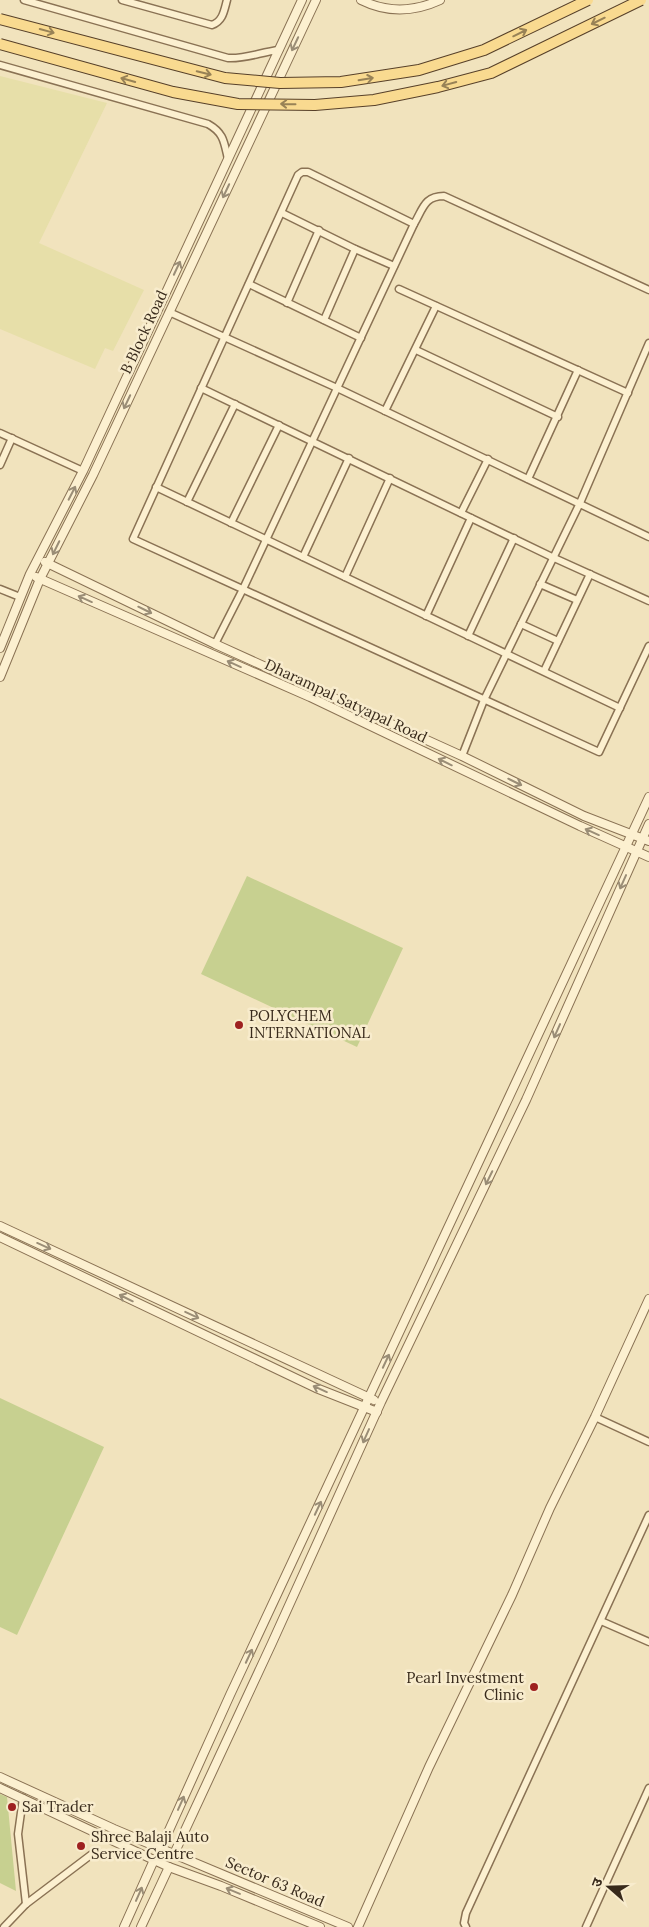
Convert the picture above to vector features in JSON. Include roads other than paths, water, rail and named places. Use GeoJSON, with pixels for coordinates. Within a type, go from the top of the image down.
{"type":"FeatureCollection","features":[{"type":"Feature","properties":{"kind":"main road"},"geometry":{"type":"LineString","coordinates":[[0,19],[224,78],[272,83],[342,82],[419,70],[484,50],[588,0]]}},
{"type":"Feature","properties":{"kind":"main road"},"geometry":{"type":"LineString","coordinates":[[0,44],[173,92],[238,104],[314,105],[374,100],[438,87],[491,73],[642,0]]}},
{"type":"Feature","properties":{"kind":"street"},"geometry":{"type":"LineString","coordinates":[[24,0],[228,58],[242,59],[262,52],[279,50]]}},
{"type":"Feature","properties":{"kind":"street"},"geometry":{"type":"LineString","coordinates":[[122,0],[141,2],[212,25],[218,23],[222,18],[227,0]]}},
{"type":"Feature","properties":{"kind":"street","name":"B Block Road"},"geometry":{"type":"LineString","coordinates":[[0,648],[30,574],[83,471],[302,0]]}},
{"type":"Feature","properties":{"kind":"street","name":"B Block Road"},"geometry":{"type":"LineString","coordinates":[[0,677],[40,579],[93,476],[316,0]]}},
{"type":"Feature","properties":{"kind":"street"},"geometry":{"type":"LineString","coordinates":[[361,0],[385,9],[397,10],[415,8],[440,0]]}},
{"type":"Feature","properties":{"kind":"street"},"geometry":{"type":"LineString","coordinates":[[0,65],[208,124],[216,128],[224,138],[228,159]]}},
{"type":"Feature","properties":{"kind":"street"},"geometry":{"type":"LineString","coordinates":[[414,224],[305,172],[298,175],[132,539],[599,752],[649,646]]}},
{"type":"Feature","properties":{"kind":"street"},"geometry":{"type":"LineString","coordinates":[[215,644],[243,589],[394,266],[427,200],[435,196],[444,196],[649,290]]}},
{"type":"Feature","properties":{"kind":"street"},"geometry":{"type":"LineString","coordinates":[[282,212],[355,249],[394,266]]}},
{"type":"Feature","properties":{"kind":"street"},"geometry":{"type":"LineString","coordinates":[[287,303],[319,230]]}},
{"type":"Feature","properties":{"kind":"street"},"geometry":{"type":"LineString","coordinates":[[324,320],[355,249]]}},
{"type":"Feature","properties":{"kind":"street"},"geometry":{"type":"LineString","coordinates":[[249,284],[361,338]]}},
{"type":"Feature","properties":{"kind":"street"},"geometry":{"type":"LineString","coordinates":[[399,289],[628,393]]}},
{"type":"Feature","properties":{"kind":"street"},"geometry":{"type":"LineString","coordinates":[[385,411],[436,306]]}},
{"type":"Feature","properties":{"kind":"street"},"geometry":{"type":"LineString","coordinates":[[169,312],[337,388],[649,537]]}},
{"type":"Feature","properties":{"kind":"street"},"geometry":{"type":"LineString","coordinates":[[462,756],[484,700],[552,557],[580,503],[649,343]]}},
{"type":"Feature","properties":{"kind":"street"},"geometry":{"type":"LineString","coordinates":[[416,350],[558,416]]}},
{"type":"Feature","properties":{"kind":"street"},"geometry":{"type":"LineString","coordinates":[[528,478],[578,370]]}},
{"type":"Feature","properties":{"kind":"street"},"geometry":{"type":"LineString","coordinates":[[201,388],[552,557],[649,601]]}},
{"type":"Feature","properties":{"kind":"street"},"geometry":{"type":"LineString","coordinates":[[187,502],[235,404]]}},
{"type":"Feature","properties":{"kind":"street"},"geometry":{"type":"LineString","coordinates":[[231,523],[279,425]]}},
{"type":"Feature","properties":{"kind":"street"},"geometry":{"type":"LineString","coordinates":[[0,433],[83,471]]}},
{"type":"Feature","properties":{"kind":"street"},"geometry":{"type":"LineString","coordinates":[[0,465],[12,438]]}},
{"type":"Feature","properties":{"kind":"street"},"geometry":{"type":"LineString","coordinates":[[303,557],[349,458]]}},
{"type":"Feature","properties":{"kind":"street"},"geometry":{"type":"LineString","coordinates":[[461,513],[488,460]]}},
{"type":"Feature","properties":{"kind":"street"},"geometry":{"type":"LineString","coordinates":[[345,577],[390,478]]}},
{"type":"Feature","properties":{"kind":"street"},"geometry":{"type":"LineString","coordinates":[[156,487],[620,708]]}},
{"type":"Feature","properties":{"kind":"street"},"geometry":{"type":"LineString","coordinates":[[426,616],[471,518]]}},
{"type":"Feature","properties":{"kind":"street"},"geometry":{"type":"LineString","coordinates":[[468,636],[514,538]]}},
{"type":"Feature","properties":{"kind":"street","name":"Dharampal Satyapal Road"},"geometry":{"type":"LineString","coordinates":[[39,558],[215,644],[462,756],[584,816],[646,839]]}},
{"type":"Feature","properties":{"kind":"street","name":"Dharampal Satyapal Road"},"geometry":{"type":"LineString","coordinates":[[30,574],[310,698],[649,857]]}},
{"type":"Feature","properties":{"kind":"street"},"geometry":{"type":"LineString","coordinates":[[544,671],[590,574]]}},
{"type":"Feature","properties":{"kind":"street"},"geometry":{"type":"LineString","coordinates":[[540,584],[577,600]]}},
{"type":"Feature","properties":{"kind":"street"},"geometry":{"type":"LineString","coordinates":[[0,589],[20,597]]}},
{"type":"Feature","properties":{"kind":"street"},"geometry":{"type":"LineString","coordinates":[[521,624],[558,641]]}},
{"type":"Feature","properties":{"kind":"street"},"geometry":{"type":"LineString","coordinates":[[161,1848],[230,1695],[649,796]]}},
{"type":"Feature","properties":{"kind":"street"},"geometry":{"type":"LineString","coordinates":[[174,1854],[381,1402],[526,1100],[636,852],[646,839],[649,824]]}},
{"type":"Feature","properties":{"kind":"street"},"geometry":{"type":"LineString","coordinates":[[0,1226],[381,1402]]}},
{"type":"Feature","properties":{"kind":"street"},"geometry":{"type":"LineString","coordinates":[[0,1237],[256,1360],[328,1393],[377,1412]]}},
{"type":"Feature","properties":{"kind":"street"},"geometry":{"type":"LineString","coordinates":[[358,1927],[457,1708],[512,1595],[570,1466],[595,1417],[649,1299]]}},
{"type":"Feature","properties":{"kind":"street"},"geometry":{"type":"LineString","coordinates":[[595,1417],[649,1442]]}},
{"type":"Feature","properties":{"kind":"street"},"geometry":{"type":"LineString","coordinates":[[466,1927],[464,1923],[466,1913],[649,1515]]}},
{"type":"Feature","properties":{"kind":"street"},"geometry":{"type":"LineString","coordinates":[[601,1621],[649,1642]]}},
{"type":"Feature","properties":{"kind":"street","name":"Sector 63 Road"},"geometry":{"type":"LineString","coordinates":[[0,1777],[114,1829],[348,1927]]}},
{"type":"Feature","properties":{"kind":"street","name":"Sector 63 Road"},"geometry":{"type":"LineString","coordinates":[[0,1788],[169,1867],[221,1886],[320,1927]]}},
{"type":"Feature","properties":{"kind":"street"},"geometry":{"type":"LineString","coordinates":[[586,1927],[649,1788]]}},
{"type":"Feature","properties":{"kind":"street"},"geometry":{"type":"LineString","coordinates":[[23,1798],[18,1834],[26,1904]]}},
{"type":"Feature","properties":{"kind":"street"},"geometry":{"type":"LineString","coordinates":[[4,1927],[26,1904],[96,1851]]}},
{"type":"Feature","properties":{"kind":"street"},"geometry":{"type":"LineString","coordinates":[[124,1927],[154,1860]]}},
{"type":"Feature","properties":{"kind":"street"},"geometry":{"type":"LineString","coordinates":[[141,1927],[169,1867]]}},
{"type":"Feature","properties":{"kind":"place","name":"POLYCHEM INTERNATIONAL"},"geometry":{"type":"Point","coordinates":[239,1025]}},
{"type":"Feature","properties":{"kind":"place","name":"Pearl Investment Clinic"},"geometry":{"type":"Point","coordinates":[534,1687]}},
{"type":"Feature","properties":{"kind":"place","name":"Sai Trader"},"geometry":{"type":"Point","coordinates":[12,1807]}},
{"type":"Feature","properties":{"kind":"place","name":"Shree Balaji Auto Service Centre"},"geometry":{"type":"Point","coordinates":[81,1846]}}]}
